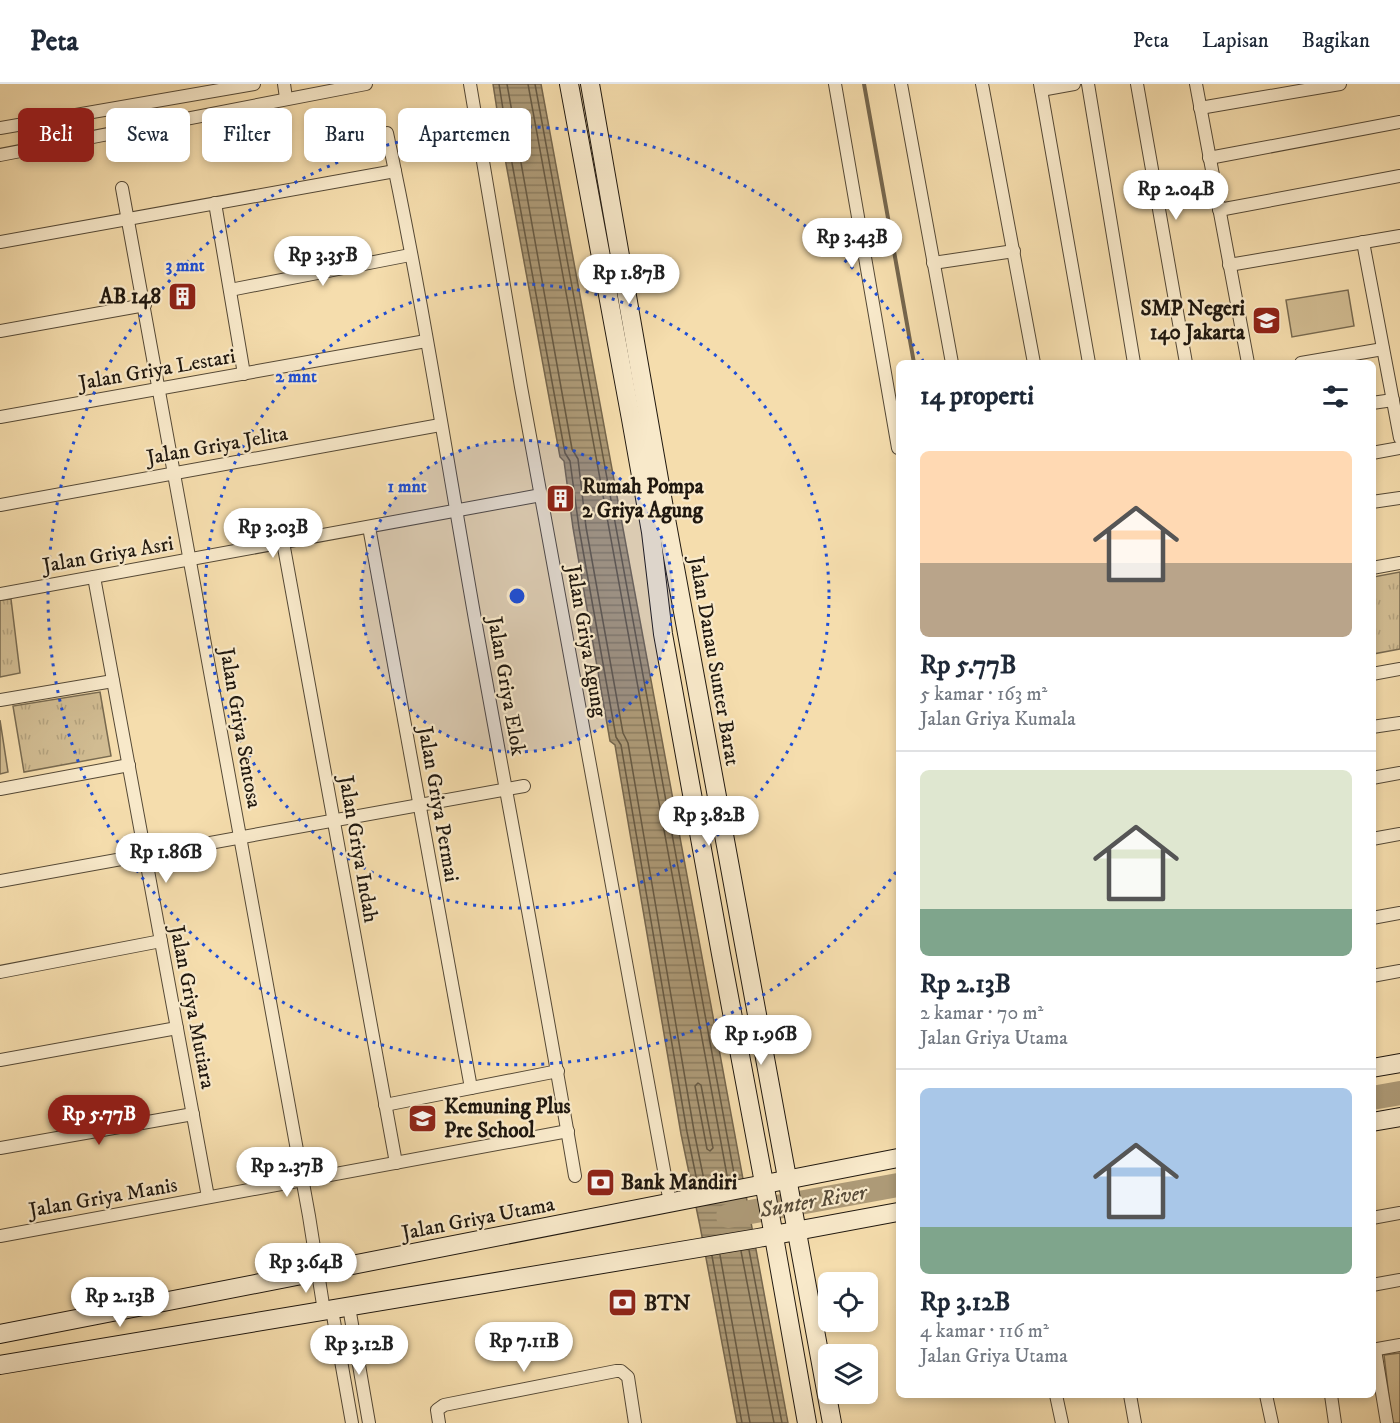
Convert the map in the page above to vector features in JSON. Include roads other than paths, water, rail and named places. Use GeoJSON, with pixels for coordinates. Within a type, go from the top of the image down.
{"type":"FeatureCollection","features":[{"type":"Feature","properties":{"kind":"main road","name":"Jalan Danau Sunter Barat"},"geometry":{"type":"LineString","coordinates":[[569,84],[626,340],[729,857],[832,1423]]}},
{"type":"Feature","properties":{"kind":"main road","name":"Jalan Danau Sunter Barat"},"geometry":{"type":"LineString","coordinates":[[590,84],[626,340],[663,634],[766,1190],[768,1231],[807,1423]]}},
{"type":"Feature","properties":{"kind":"main road"},"geometry":{"type":"LineString","coordinates":[[704,862],[729,857]]}},
{"type":"Feature","properties":{"kind":"main road"},"geometry":{"type":"LineString","coordinates":[[1376,1067],[1400,1063]]}},
{"type":"Feature","properties":{"kind":"main road"},"geometry":{"type":"LineString","coordinates":[[1376,1121],[1400,1117]]}},
{"type":"Feature","properties":{"kind":"main road","name":"Jalan Griya Utama"},"geometry":{"type":"LineString","coordinates":[[0,1334],[744,1189],[766,1190],[896,1158]]}},
{"type":"Feature","properties":{"kind":"main road"},"geometry":{"type":"LineString","coordinates":[[0,1365],[700,1247],[796,1223],[896,1212]]}},
{"type":"Feature","properties":{"kind":"street"},"geometry":{"type":"LineString","coordinates":[[0,128],[254,84]]}},
{"type":"Feature","properties":{"kind":"street"},"geometry":{"type":"LineString","coordinates":[[284,84],[286,98]]}},
{"type":"Feature","properties":{"kind":"street"},"geometry":{"type":"LineString","coordinates":[[0,154],[366,84]]}},
{"type":"Feature","properties":{"kind":"street","name":"Jalan Griya Agung"},"geometry":{"type":"LineString","coordinates":[[470,84],[541,495],[677,1202]]}},
{"type":"Feature","properties":{"kind":"street"},"geometry":{"type":"LineString","coordinates":[[835,84],[896,427]]}},
{"type":"Feature","properties":{"kind":"street"},"geometry":{"type":"LineString","coordinates":[[901,84],[951,360]]}},
{"type":"Feature","properties":{"kind":"street"},"geometry":{"type":"LineString","coordinates":[[982,84],[1033,360]]}},
{"type":"Feature","properties":{"kind":"street"},"geometry":{"type":"LineString","coordinates":[[1074,84],[1040,87],[1088,360]]}},
{"type":"Feature","properties":{"kind":"street"},"geometry":{"type":"LineString","coordinates":[[1088,84],[1134,360]]}},
{"type":"Feature","properties":{"kind":"street"},"geometry":{"type":"LineString","coordinates":[[1137,84],[1185,360]]}},
{"type":"Feature","properties":{"kind":"street"},"geometry":{"type":"LineString","coordinates":[[1196,84],[1247,360]]}},
{"type":"Feature","properties":{"kind":"street"},"geometry":{"type":"LineString","coordinates":[[1200,108],[1340,84]]}},
{"type":"Feature","properties":{"kind":"street"},"geometry":{"type":"LineString","coordinates":[[1209,158],[1400,122]]}},
{"type":"Feature","properties":{"kind":"street","name":"Jalan Griya Elok"},"geometry":{"type":"LineString","coordinates":[[387,132],[558,1071],[575,1176]]}},
{"type":"Feature","properties":{"kind":"street"},"geometry":{"type":"LineString","coordinates":[[0,242],[395,171]]}},
{"type":"Feature","properties":{"kind":"street"},"geometry":{"type":"LineString","coordinates":[[1219,210],[1400,176]]}},
{"type":"Feature","properties":{"kind":"street","name":"Jalan Griya Sentosa"},"geometry":{"type":"LineString","coordinates":[[123,188],[317,1271],[335,1309]]}},
{"type":"Feature","properties":{"kind":"street"},"geometry":{"type":"LineString","coordinates":[[215,203],[244,374]]}},
{"type":"Feature","properties":{"kind":"street"},"geometry":{"type":"LineString","coordinates":[[1229,265],[1400,236]]}},
{"type":"Feature","properties":{"kind":"street"},"geometry":{"type":"LineString","coordinates":[[1363,242],[1400,438]]}},
{"type":"Feature","properties":{"kind":"street"},"geometry":{"type":"LineString","coordinates":[[933,263],[1014,251]]}},
{"type":"Feature","properties":{"kind":"street"},"geometry":{"type":"LineString","coordinates":[[230,290],[410,255]]}},
{"type":"Feature","properties":{"kind":"street"},"geometry":{"type":"LineString","coordinates":[[0,331],[144,305]]}},
{"type":"Feature","properties":{"kind":"street","name":"Jalan Griya Lestari"},"geometry":{"type":"LineString","coordinates":[[0,417],[426,341]]}},
{"type":"Feature","properties":{"kind":"street"},"geometry":{"type":"LineString","coordinates":[[1319,360],[1383,349]]}},
{"type":"Feature","properties":{"kind":"street"},"geometry":{"type":"LineString","coordinates":[[1376,402],[1393,400]]}},
{"type":"Feature","properties":{"kind":"street","name":"Jalan Griya Jelita"},"geometry":{"type":"LineString","coordinates":[[0,505],[440,425]]}},
{"type":"Feature","properties":{"kind":"street"},"geometry":{"type":"LineString","coordinates":[[1376,452],[1400,448]]}},
{"type":"Feature","properties":{"kind":"street","name":"Jalan Griya Asri"},"geometry":{"type":"LineString","coordinates":[[0,594],[541,495]]}},
{"type":"Feature","properties":{"kind":"street"},"geometry":{"type":"LineString","coordinates":[[1376,501],[1400,498]]}},
{"type":"Feature","properties":{"kind":"street","name":"Jalan Griya Permai"},"geometry":{"type":"LineString","coordinates":[[369,526],[471,1088]]}},
{"type":"Feature","properties":{"kind":"street","name":"Jalan Griya Indah"},"geometry":{"type":"LineString","coordinates":[[283,542],[396,1163]]}},
{"type":"Feature","properties":{"kind":"street"},"geometry":{"type":"LineString","coordinates":[[1376,567],[1400,562]]}},
{"type":"Feature","properties":{"kind":"street","name":"Jalan Griya Mutiara"},"geometry":{"type":"LineString","coordinates":[[93,577],[208,1197]]}},
{"type":"Feature","properties":{"kind":"street"},"geometry":{"type":"LineString","coordinates":[[1376,673],[1400,669]]}},
{"type":"Feature","properties":{"kind":"street"},"geometry":{"type":"LineString","coordinates":[[0,700],[113,681]]}},
{"type":"Feature","properties":{"kind":"street"},"geometry":{"type":"LineString","coordinates":[[1376,726],[1400,723]]}},
{"type":"Feature","properties":{"kind":"street"},"geometry":{"type":"LineString","coordinates":[[0,789],[129,765]]}},
{"type":"Feature","properties":{"kind":"street"},"geometry":{"type":"LineString","coordinates":[[1376,777],[1400,773]]}},
{"type":"Feature","properties":{"kind":"street"},"geometry":{"type":"LineString","coordinates":[[0,881],[524,786]]}},
{"type":"Feature","properties":{"kind":"street"},"geometry":{"type":"LineString","coordinates":[[1376,838],[1400,834]]}},
{"type":"Feature","properties":{"kind":"street"},"geometry":{"type":"LineString","coordinates":[[1376,917],[1400,913]]}},
{"type":"Feature","properties":{"kind":"street"},"geometry":{"type":"LineString","coordinates":[[0,972],[161,941]]}},
{"type":"Feature","properties":{"kind":"street"},"geometry":{"type":"LineString","coordinates":[[1376,975],[1400,971]]}},
{"type":"Feature","properties":{"kind":"street"},"geometry":{"type":"LineString","coordinates":[[0,1060],[177,1028]]}},
{"type":"Feature","properties":{"kind":"street"},"geometry":{"type":"LineString","coordinates":[[385,1105],[558,1071]]}},
{"type":"Feature","properties":{"kind":"street"},"geometry":{"type":"LineString","coordinates":[[0,1148],[193,1114]]}},
{"type":"Feature","properties":{"kind":"street","name":"Jalan Griya Manis"},"geometry":{"type":"LineString","coordinates":[[0,1236],[568,1131]]}},
{"type":"Feature","properties":{"kind":"street"},"geometry":{"type":"LineString","coordinates":[[1376,1217],[1400,1213]]}},
{"type":"Feature","properties":{"kind":"street"},"geometry":{"type":"LineString","coordinates":[[1376,1284],[1400,1280]]}},
{"type":"Feature","properties":{"kind":"street"},"geometry":{"type":"LineString","coordinates":[[335,1309],[352,1423]]}},
{"type":"Feature","properties":{"kind":"street"},"geometry":{"type":"LineString","coordinates":[[335,1309],[369,1423]]}},
{"type":"Feature","properties":{"kind":"street"},"geometry":{"type":"LineString","coordinates":[[1376,1350],[1400,1345]]}},
{"type":"Feature","properties":{"kind":"street"},"geometry":{"type":"LineString","coordinates":[[1376,1360],[1388,1423]]}},
{"type":"Feature","properties":{"kind":"street"},"geometry":{"type":"LineString","coordinates":[[439,1423],[437,1410],[444,1405],[621,1371],[628,1377],[635,1423]]}},
{"type":"Feature","properties":{"kind":"street"},"geometry":{"type":"LineString","coordinates":[[1057,1398],[1062,1423]]}},
{"type":"Feature","properties":{"kind":"street"},"geometry":{"type":"LineString","coordinates":[[1131,1398],[1135,1423]]}},
{"type":"Feature","properties":{"kind":"street"},"geometry":{"type":"LineString","coordinates":[[1267,1398],[1272,1423]]}},
{"type":"Feature","properties":{"kind":"street"},"geometry":{"type":"LineString","coordinates":[[1331,1398],[1335,1423]]}},
{"type":"Feature","properties":{"kind":"water"},"geometry":{"type":"Polygon","coordinates":[[[493,84],[541,84],[788,1423],[737,1423],[681,1134],[615,745],[610,741],[573,528],[564,461],[560,457],[506,162],[531,162],[531,108],[497,108],[493,84]]]}},
{"type":"Feature","properties":{"kind":"waterway"},"geometry":{"type":"LineString","coordinates":[[864,84],[913,360]]}},
{"type":"Feature","properties":{"kind":"waterway","name":"Sunter River"},"geometry":{"type":"LineString","coordinates":[[1376,1097],[1400,1093]]}},
{"type":"Feature","properties":{"kind":"waterway","name":"Sunter River"},"geometry":{"type":"LineString","coordinates":[[728,1216],[896,1185]]}},
{"type":"Feature","properties":{"kind":"place","name":"AB 148"},"geometry":{"type":"Point","coordinates":[182,296]}},
{"type":"Feature","properties":{"kind":"place","name":"SMP Negeri 140 Jakarta"},"geometry":{"type":"Point","coordinates":[1266,320]}},
{"type":"Feature","properties":{"kind":"place","name":"Rumah Pompa 2 Griya Agung"},"geometry":{"type":"Point","coordinates":[561,498]}},
{"type":"Feature","properties":{"kind":"place","name":"Kemuning Plus Pre School"},"geometry":{"type":"Point","coordinates":[423,1118]}},
{"type":"Feature","properties":{"kind":"place","name":"Bank Mandiri"},"geometry":{"type":"Point","coordinates":[600,1182]}},
{"type":"Feature","properties":{"kind":"place","name":"BTN"},"geometry":{"type":"Point","coordinates":[623,1303]}}]}
